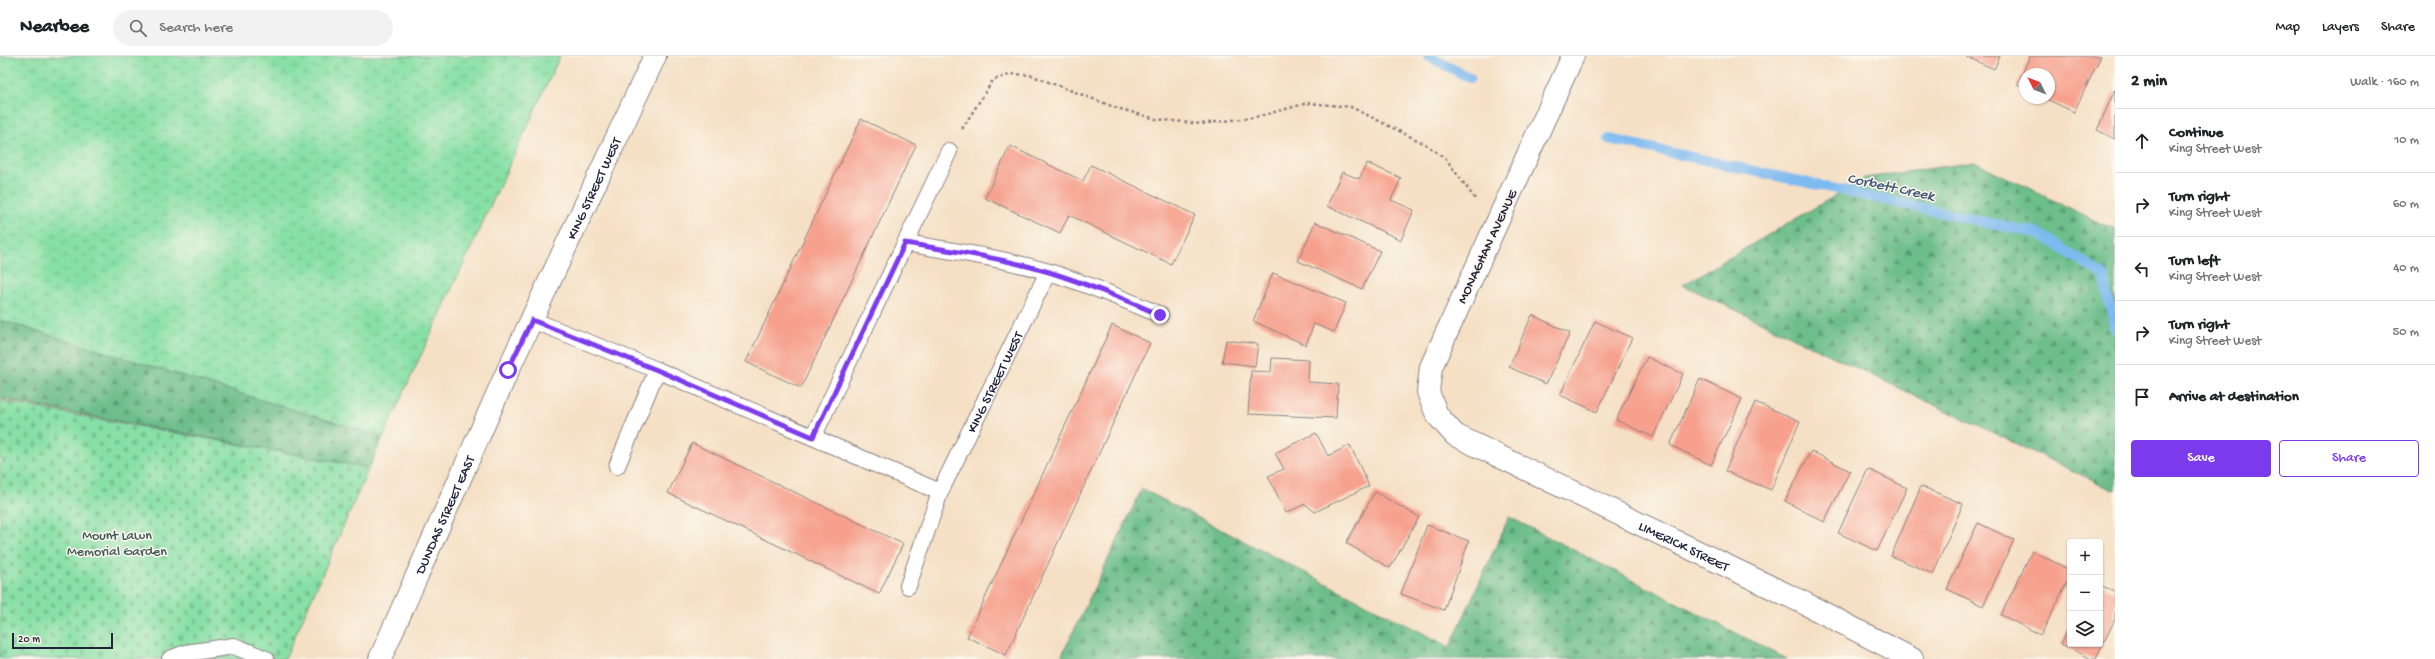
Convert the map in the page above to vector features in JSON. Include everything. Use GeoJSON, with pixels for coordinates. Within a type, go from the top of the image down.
{"type":"FeatureCollection","features":[{"type":"Feature","properties":{"kind":"street","name":"KING STREET WEST"},"geometry":{"type":"LineString","coordinates":[[508,370],[654,56]]}},
{"type":"Feature","properties":{"kind":"street","name":"MONAGHAN AVENUE"},"geometry":{"type":"LineString","coordinates":[[1455,435],[1437,415],[1428,392],[1431,366],[1573,56]]}},
{"type":"Feature","properties":{"kind":"street","name":"DUNDAS STREET EAST"},"geometry":{"type":"LineString","coordinates":[[380,659],[508,370]]}},
{"type":"Feature","properties":{"kind":"street","name":"LIMERICK STREET"},"geometry":{"type":"LineString","coordinates":[[1455,435],[1798,601],[1912,659]]}},
{"type":"Feature","properties":{"kind":"lane"},"geometry":{"type":"LineString","coordinates":[[813,437],[949,151]]}},
{"type":"Feature","properties":{"kind":"lane"},"geometry":{"type":"LineString","coordinates":[[905,243],[967,253],[1048,272],[1104,290],[1160,315]]}},
{"type":"Feature","properties":{"kind":"lane","name":"KING STREET WEST"},"geometry":{"type":"LineString","coordinates":[[908,586],[940,492],[1048,272]]}},
{"type":"Feature","properties":{"kind":"lane"},"geometry":{"type":"LineString","coordinates":[[532,320],[657,370],[940,492]]}},
{"type":"Feature","properties":{"kind":"lane"},"geometry":{"type":"LineString","coordinates":[[617,466],[657,370]]}},
{"type":"Feature","properties":{"kind":"lane"},"geometry":{"type":"LineString","coordinates":[[170,659],[186,653],[234,646],[266,659]]}},
{"type":"Feature","properties":{"kind":"path"},"geometry":{"type":"LineString","coordinates":[[949,151],[979,99],[993,80],[1012,74],[1030,75],[1117,108],[1156,119],[1201,124],[1256,117],[1308,103],[1351,107],[1425,144],[1446,159],[1495,226]]}},
{"type":"Feature","properties":{"kind":"green space"},"geometry":{"type":"Polygon","coordinates":[[[0,56],[560,56],[383,437],[0,320],[0,56]]]}},
{"type":"Feature","properties":{"kind":"green space"},"geometry":{"type":"Polygon","coordinates":[[[1975,162],[2115,230],[2115,491],[1683,285],[1865,178],[1975,162]]]}},
{"type":"Feature","properties":{"kind":"green space"},"geometry":{"type":"Polygon","coordinates":[[[0,320],[383,437],[369,468],[0,399],[0,320]]]}},
{"type":"Feature","properties":{"kind":"green space","name":"Mount Lawn Memorial Garden"},"geometry":{"type":"Polygon","coordinates":[[[0,401],[369,468],[285,659],[0,659],[0,401]]]}},
{"type":"Feature","properties":{"kind":"green space"},"geometry":{"type":"Polygon","coordinates":[[[1142,489],[1450,647],[1509,517],[1787,659],[1060,659],[1142,489]]]}},
{"type":"Feature","properties":{"kind":"building"},"geometry":{"type":"Polygon","coordinates":[[[1965,56],[2000,56],[1994,69],[1965,56]]]}},
{"type":"Feature","properties":{"kind":"building"},"geometry":{"type":"Polygon","coordinates":[[[2030,56],[2101,56],[2074,112],[2055,103],[2055,68],[2025,68],[2030,56]]]}},
{"type":"Feature","properties":{"kind":"building"},"geometry":{"type":"Polygon","coordinates":[[[2115,90],[2115,139],[2097,130],[2115,90]]]}},
{"type":"Feature","properties":{"kind":"building"},"geometry":{"type":"Polygon","coordinates":[[[861,119],[916,145],[801,388],[746,362],[861,119]]]}},
{"type":"Feature","properties":{"kind":"building"},"geometry":{"type":"Polygon","coordinates":[[[1010,146],[1083,181],[1091,165],[1195,215],[1171,264],[1069,215],[1060,233],[985,198],[1010,146]]]}},
{"type":"Feature","properties":{"kind":"building"},"geometry":{"type":"Polygon","coordinates":[[[1367,163],[1401,178],[1391,200],[1414,210],[1401,240],[1327,206],[1342,172],[1359,179],[1367,163]]]}},
{"type":"Feature","properties":{"kind":"building"},"geometry":{"type":"Polygon","coordinates":[[[1315,222],[1380,251],[1362,289],[1298,261],[1315,222]]]}},
{"type":"Feature","properties":{"kind":"building"},"geometry":{"type":"Polygon","coordinates":[[[1273,273],[1346,303],[1334,332],[1314,324],[1306,345],[1253,321],[1273,273]]]}},
{"type":"Feature","properties":{"kind":"building"},"geometry":{"type":"Polygon","coordinates":[[[1532,315],[1570,333],[1546,384],[1509,367],[1532,315]]]}},
{"type":"Feature","properties":{"kind":"building"},"geometry":{"type":"Polygon","coordinates":[[[1595,321],[1632,338],[1597,412],[1560,395],[1595,321]]]}},
{"type":"Feature","properties":{"kind":"building"},"geometry":{"type":"Polygon","coordinates":[[[1112,325],[1150,343],[1006,655],[967,637],[1112,325]]]}},
{"type":"Feature","properties":{"kind":"building"},"geometry":{"type":"Polygon","coordinates":[[[1226,340],[1258,344],[1255,366],[1222,362],[1226,340]]]}},
{"type":"Feature","properties":{"kind":"building"},"geometry":{"type":"Polygon","coordinates":[[[1647,357],[1683,374],[1653,437],[1616,420],[1647,357]]]}},
{"type":"Feature","properties":{"kind":"building"},"geometry":{"type":"Polygon","coordinates":[[[1272,358],[1309,360],[1308,382],[1338,384],[1336,418],[1248,414],[1251,371],[1271,372],[1272,358]]]}},
{"type":"Feature","properties":{"kind":"building"},"geometry":{"type":"Polygon","coordinates":[[[1700,379],[1742,399],[1711,465],[1670,445],[1700,379]]]}},
{"type":"Feature","properties":{"kind":"building"},"geometry":{"type":"Polygon","coordinates":[[[1755,402],[1800,421],[1771,490],[1725,471],[1755,402]]]}},
{"type":"Feature","properties":{"kind":"building"},"geometry":{"type":"Polygon","coordinates":[[[1316,433],[1328,456],[1350,445],[1369,486],[1315,512],[1305,504],[1286,513],[1268,476],[1284,469],[1275,453],[1316,433]]]}},
{"type":"Feature","properties":{"kind":"building"},"geometry":{"type":"Polygon","coordinates":[[[692,443],[903,544],[879,594],[668,493],[692,443]]]}},
{"type":"Feature","properties":{"kind":"building"},"geometry":{"type":"Polygon","coordinates":[[[1811,451],[1850,471],[1824,522],[1785,501],[1811,451]]]}},
{"type":"Feature","properties":{"kind":"building"},"geometry":{"type":"Polygon","coordinates":[[[1868,469],[1907,488],[1877,551],[1838,533],[1868,469]]]}},
{"type":"Feature","properties":{"kind":"building"},"geometry":{"type":"Polygon","coordinates":[[[1921,486],[1963,504],[1933,574],[1891,556],[1921,486]]]}},
{"type":"Feature","properties":{"kind":"building"},"geometry":{"type":"Polygon","coordinates":[[[1375,492],[1419,517],[1390,568],[1346,543],[1375,492]]]}},
{"type":"Feature","properties":{"kind":"building"},"geometry":{"type":"Polygon","coordinates":[[[1978,523],[2014,540],[1983,606],[1947,589],[1978,523]]]}},
{"type":"Feature","properties":{"kind":"building"},"geometry":{"type":"Polygon","coordinates":[[[1427,525],[1469,541],[1444,610],[1401,594],[1427,525]]]}},
{"type":"Feature","properties":{"kind":"building"},"geometry":{"type":"Polygon","coordinates":[[[2032,551],[2067,568],[2067,582],[2041,635],[2001,615],[2032,551]]]}},
{"type":"Feature","properties":{"kind":"building"},"geometry":{"type":"Polygon","coordinates":[[[2103,586],[2115,592],[2115,619],[2103,644],[2103,586]]]}},
{"type":"Feature","properties":{"kind":"building"},"geometry":{"type":"Polygon","coordinates":[[[2067,631],[2067,647],[2061,644],[2067,631]]]}},
{"type":"Feature","properties":{"kind":"building"},"geometry":{"type":"Polygon","coordinates":[[[2067,647],[2102,647],[2096,659],[2092,659],[2067,647]]]}},
{"type":"Feature","properties":{"kind":"waterway","name":"Corbett Creek"},"geometry":{"type":"LineString","coordinates":[[1428,56],[1470,78]]}},
{"type":"Feature","properties":{"kind":"waterway","name":"Corbett Creek"},"geometry":{"type":"LineString","coordinates":[[1609,139],[2040,234],[2103,275],[2115,329]]}},
{"type":"Feature","properties":{"kind":"route"},"geometry":{"type":"LineString","coordinates":[[508,370],[532,320],[657,370],[813,437],[905,243],[967,253],[1048,272],[1104,290],[1160,315]]}}]}
